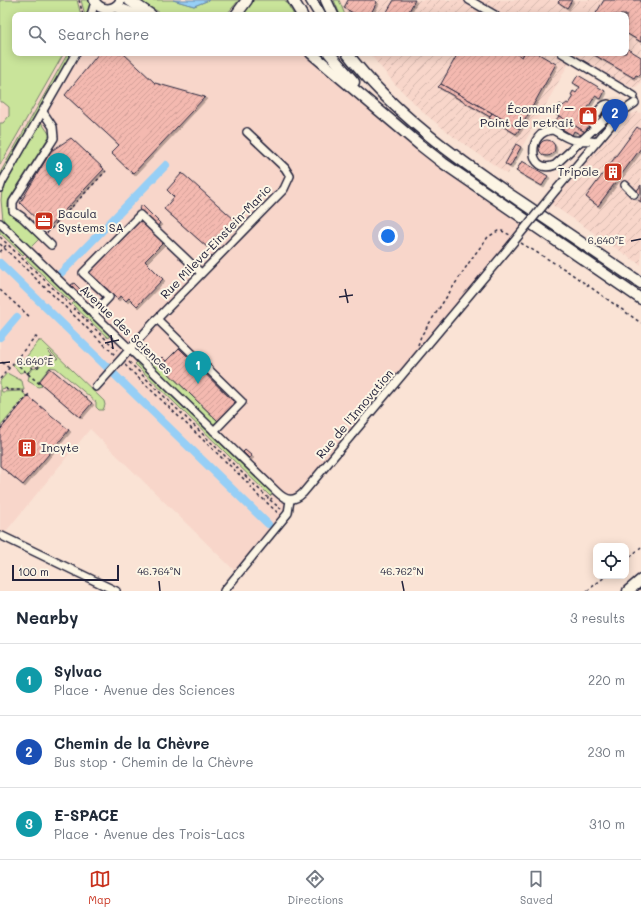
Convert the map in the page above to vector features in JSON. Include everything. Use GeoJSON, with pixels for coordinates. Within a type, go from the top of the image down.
{"type":"FeatureCollection","features":[{"type":"Feature","properties":{"kind":"highway"},"geometry":{"type":"LineString","coordinates":[[129,0],[147,12]]}},
{"type":"Feature","properties":{"kind":"highway"},"geometry":{"type":"LineString","coordinates":[[238,12],[247,0]]}},
{"type":"Feature","properties":{"kind":"highway"},"geometry":{"type":"LineString","coordinates":[[293,0],[300,12]]}},
{"type":"Feature","properties":{"kind":"highway"},"geometry":{"type":"LineString","coordinates":[[311,0],[318,12]]}},
{"type":"Feature","properties":{"kind":"highway"},"geometry":{"type":"LineString","coordinates":[[326,0],[332,12]]}},
{"type":"Feature","properties":{"kind":"highway"},"geometry":{"type":"LineString","coordinates":[[113,8],[126,12]]}},
{"type":"Feature","properties":{"kind":"highway"},"geometry":{"type":"LineString","coordinates":[[315,56],[402,130],[459,175],[641,299]]}},
{"type":"Feature","properties":{"kind":"highway"},"geometry":{"type":"LineString","coordinates":[[332,56],[362,91],[402,130]]}},
{"type":"Feature","properties":{"kind":"highway"},"geometry":{"type":"LineString","coordinates":[[350,56],[368,78],[398,109],[432,139],[463,162],[641,284]]}},
{"type":"Feature","properties":{"kind":"highway"},"geometry":{"type":"LineString","coordinates":[[357,56],[398,109]]}},
{"type":"Feature","properties":{"kind":"highway"},"geometry":{"type":"LineString","coordinates":[[625,288],[641,303]]}},
{"type":"Feature","properties":{"kind":"highway"},"geometry":{"type":"LineString","coordinates":[[628,591],[641,580]]}},
{"type":"Feature","properties":{"kind":"main road"},"geometry":{"type":"LineString","coordinates":[[94,1],[99,7],[113,8]]}},
{"type":"Feature","properties":{"kind":"street"},"geometry":{"type":"LineString","coordinates":[[469,0],[490,12]]}},
{"type":"Feature","properties":{"kind":"street"},"geometry":{"type":"LineString","coordinates":[[92,12],[94,1]]}},
{"type":"Feature","properties":{"kind":"street"},"geometry":{"type":"LineString","coordinates":[[1,185],[74,56]]}},
{"type":"Feature","properties":{"kind":"street"},"geometry":{"type":"LineString","coordinates":[[568,56],[638,100]]}},
{"type":"Feature","properties":{"kind":"street","name":"Rue de l'Innovation"},"geometry":{"type":"LineString","coordinates":[[290,500],[300,496],[303,493],[596,142],[621,113],[638,100]]}},
{"type":"Feature","properties":{"kind":"street"},"geometry":{"type":"LineString","coordinates":[[592,124],[601,107],[608,104],[612,109],[610,114],[581,140],[555,165],[546,167],[538,164],[534,154],[535,142],[540,134],[549,130],[553,130],[572,140],[581,140],[596,142]]}},
{"type":"Feature","properties":{"kind":"street"},"geometry":{"type":"LineString","coordinates":[[43,112],[53,127],[54,138],[12,205],[13,211],[22,217],[50,245]]}},
{"type":"Feature","properties":{"kind":"street"},"geometry":{"type":"LineString","coordinates":[[610,114],[621,113]]}},
{"type":"Feature","properties":{"kind":"street","name":"Rue Mileva-Einstein-Maric"},"geometry":{"type":"LineString","coordinates":[[99,385],[118,361],[157,319],[284,189],[290,176],[285,168],[247,132]]}},
{"type":"Feature","properties":{"kind":"street"},"geometry":{"type":"LineString","coordinates":[[625,185],[634,194]]}},
{"type":"Feature","properties":{"kind":"street"},"geometry":{"type":"LineString","coordinates":[[93,314],[109,297],[83,273],[140,215],[202,273]]}},
{"type":"Feature","properties":{"kind":"street","name":"Avenue des Sciences"},"geometry":{"type":"LineString","coordinates":[[0,223],[282,496],[290,500]]}},
{"type":"Feature","properties":{"kind":"street"},"geometry":{"type":"LineString","coordinates":[[157,319],[242,402],[214,431]]}},
{"type":"Feature","properties":{"kind":"street"},"geometry":{"type":"LineString","coordinates":[[224,591],[286,516],[290,500]]}},
{"type":"Feature","properties":{"kind":"street"},"geometry":{"type":"LineString","coordinates":[[2,536],[116,591]]}},
{"type":"Feature","properties":{"kind":"path"},"geometry":{"type":"LineString","coordinates":[[79,0],[82,12]]}},
{"type":"Feature","properties":{"kind":"path"},"geometry":{"type":"LineString","coordinates":[[43,238],[106,171]]}},
{"type":"Feature","properties":{"kind":"path"},"geometry":{"type":"LineString","coordinates":[[420,354],[418,346],[421,336],[479,248],[488,237],[495,232],[502,231],[510,236]]}},
{"type":"Feature","properties":{"kind":"path"},"geometry":{"type":"LineString","coordinates":[[0,237],[117,350]]}},
{"type":"Feature","properties":{"kind":"path"},"geometry":{"type":"LineString","coordinates":[[520,242],[566,270],[615,303],[641,323]]}},
{"type":"Feature","properties":{"kind":"path"},"geometry":{"type":"LineString","coordinates":[[0,244],[118,361],[253,488],[260,498],[286,516]]}},
{"type":"Feature","properties":{"kind":"path"},"geometry":{"type":"LineString","coordinates":[[0,252],[7,244]]}},
{"type":"Feature","properties":{"kind":"path"},"geometry":{"type":"LineString","coordinates":[[0,290],[31,318]]}},
{"type":"Feature","properties":{"kind":"path"},"geometry":{"type":"LineString","coordinates":[[0,379],[34,338],[36,337],[39,341]]}},
{"type":"Feature","properties":{"kind":"path"},"geometry":{"type":"LineString","coordinates":[[28,374],[32,368],[38,367],[47,362],[52,356]]}},
{"type":"Feature","properties":{"kind":"path"},"geometry":{"type":"LineString","coordinates":[[2,362],[10,369]]}},
{"type":"Feature","properties":{"kind":"path"},"geometry":{"type":"LineString","coordinates":[[129,362],[286,516]]}},
{"type":"Feature","properties":{"kind":"path"},"geometry":{"type":"LineString","coordinates":[[19,366],[42,386]]}},
{"type":"Feature","properties":{"kind":"path"},"geometry":{"type":"LineString","coordinates":[[6,388],[7,390],[22,390],[27,397]]}},
{"type":"Feature","properties":{"kind":"path"},"geometry":{"type":"LineString","coordinates":[[0,429],[29,394]]}},
{"type":"Feature","properties":{"kind":"path"},"geometry":{"type":"LineString","coordinates":[[270,500],[275,494]]}},
{"type":"Feature","properties":{"kind":"path"},"geometry":{"type":"LineString","coordinates":[[629,557],[641,547]]}},
{"type":"Feature","properties":{"kind":"path"},"geometry":{"type":"LineString","coordinates":[[586,591],[602,579]]}},
{"type":"Feature","properties":{"kind":"shaded area"},"geometry":{"type":"Polygon","coordinates":[[[0,0],[87,0],[96,12],[12,12],[12,56],[315,56],[420,145],[529,223],[290,504],[238,574],[90,429],[2,536],[0,535],[0,0]]]}},
{"type":"Feature","properties":{"kind":"shaded area"},"geometry":{"type":"Polygon","coordinates":[[[339,0],[641,0],[641,83],[636,87],[631,87],[623,83],[618,91],[569,63],[507,174],[454,137],[425,114],[394,83],[372,56],[629,56],[629,12],[344,12],[339,0]]]}},
{"type":"Feature","properties":{"kind":"shaded area"},"geometry":{"type":"Polygon","coordinates":[[[637,112],[641,113],[641,265],[551,204],[605,140],[614,132],[616,133],[625,122],[628,115],[637,112]]]}},
{"type":"Feature","properties":{"kind":"green space"},"geometry":{"type":"Polygon","coordinates":[[[0,0],[77,0],[80,12],[12,12],[12,56],[62,56],[0,165],[0,123],[3,123],[9,116],[9,107],[3,102],[0,102],[0,0]]]}},
{"type":"Feature","properties":{"kind":"green space"},"geometry":{"type":"Polygon","coordinates":[[[81,0],[89,0],[89,12],[84,12],[81,0]]]}},
{"type":"Feature","properties":{"kind":"green space"},"geometry":{"type":"Polygon","coordinates":[[[138,0],[173,0],[194,6],[209,0],[239,0],[229,12],[159,12],[138,0]]]}},
{"type":"Feature","properties":{"kind":"green space"},"geometry":{"type":"Polygon","coordinates":[[[250,0],[285,0],[292,12],[243,12],[250,0]]]}},
{"type":"Feature","properties":{"kind":"green space"},"geometry":{"type":"Polygon","coordinates":[[[334,0],[339,0],[344,12],[339,12],[334,0]]]}},
{"type":"Feature","properties":{"kind":"green space"},"geometry":{"type":"Polygon","coordinates":[[[66,56],[69,56],[0,177],[0,173],[66,56]]]}},
{"type":"Feature","properties":{"kind":"green space"},"geometry":{"type":"Polygon","coordinates":[[[41,122],[50,135],[8,201],[9,211],[39,239],[30,248],[3,220],[1,200],[2,191],[6,183],[41,122]]]}},
{"type":"Feature","properties":{"kind":"green space"},"geometry":{"type":"Polygon","coordinates":[[[0,229],[25,253],[23,255],[0,233],[0,229]]]}},
{"type":"Feature","properties":{"kind":"green space"},"geometry":{"type":"Polygon","coordinates":[[[28,255],[72,298],[70,301],[25,258],[28,255]]]}},
{"type":"Feature","properties":{"kind":"green space"},"geometry":{"type":"Polygon","coordinates":[[[75,301],[110,335],[108,338],[72,304],[75,301]]]}},
{"type":"Feature","properties":{"kind":"green space"},"geometry":{"type":"Polygon","coordinates":[[[39,341],[42,341],[104,401],[105,405],[103,410],[99,410],[96,407],[96,402],[56,368],[50,367],[38,382],[42,386],[38,387],[28,381],[28,374],[32,369],[39,367],[41,364],[47,363],[53,356],[57,360],[58,359],[49,350],[48,351],[52,355],[47,361],[40,361],[39,365],[32,366],[27,373],[25,371],[20,373],[13,365],[15,363],[19,366],[39,341]]]}},
{"type":"Feature","properties":{"kind":"green space"},"geometry":{"type":"Polygon","coordinates":[[[140,345],[218,421],[213,425],[142,356],[140,345]]]}},
{"type":"Feature","properties":{"kind":"green space"},"geometry":{"type":"Polygon","coordinates":[[[137,362],[273,493],[270,496],[135,364],[137,362]]]}},
{"type":"Feature","properties":{"kind":"green space"},"geometry":{"type":"Polygon","coordinates":[[[7,373],[22,381],[24,390],[8,390],[6,388],[1,389],[2,392],[22,391],[26,396],[0,427],[0,381],[7,373]]]}},
{"type":"Feature","properties":{"kind":"water"},"geometry":{"type":"Polygon","coordinates":[[[173,0],[209,0],[194,6],[173,0]]]}},
{"type":"Feature","properties":{"kind":"building"},"geometry":{"type":"Polygon","coordinates":[[[348,0],[374,0],[377,2],[372,12],[351,12],[344,8],[348,0]]]}},
{"type":"Feature","properties":{"kind":"building"},"geometry":{"type":"Polygon","coordinates":[[[394,0],[415,0],[409,12],[387,12],[394,0]]]}},
{"type":"Feature","properties":{"kind":"building"},"geometry":{"type":"Polygon","coordinates":[[[560,0],[572,0],[567,8],[558,2],[560,0]]]}},
{"type":"Feature","properties":{"kind":"building"},"geometry":{"type":"Polygon","coordinates":[[[604,0],[641,0],[641,42],[629,35],[629,12],[597,12],[604,0]]]}},
{"type":"Feature","properties":{"kind":"building"},"geometry":{"type":"Polygon","coordinates":[[[629,50],[641,57],[641,73],[639,76],[636,75],[634,78],[596,56],[629,56],[629,50]]]}},
{"type":"Feature","properties":{"kind":"building"},"geometry":{"type":"Polygon","coordinates":[[[97,56],[126,56],[155,83],[205,97],[133,174],[111,153],[119,145],[65,95],[97,56]]]}},
{"type":"Feature","properties":{"kind":"building"},"geometry":{"type":"Polygon","coordinates":[[[456,56],[542,56],[556,64],[520,129],[441,84],[456,56]]]}},
{"type":"Feature","properties":{"kind":"building"},"geometry":{"type":"Polygon","coordinates":[[[578,75],[605,91],[601,99],[595,96],[585,113],[594,118],[585,132],[554,113],[560,104],[563,106],[567,103],[569,104],[574,96],[571,95],[573,91],[576,93],[580,87],[573,83],[578,75]]]}},
{"type":"Feature","properties":{"kind":"building"},"geometry":{"type":"Polygon","coordinates":[[[441,84],[492,113],[490,117],[438,87],[441,84]]]}},
{"type":"Feature","properties":{"kind":"building"},"geometry":{"type":"Polygon","coordinates":[[[492,113],[520,129],[516,134],[489,118],[492,113]]]}},
{"type":"Feature","properties":{"kind":"building"},"geometry":{"type":"Polygon","coordinates":[[[559,116],[585,132],[583,136],[574,131],[572,135],[559,127],[561,124],[556,120],[559,116]]]}},
{"type":"Feature","properties":{"kind":"building","name":"Tripōle"},"geometry":{"type":"Polygon","coordinates":[[[637,127],[641,130],[641,148],[598,206],[586,197],[637,127]]]}},
{"type":"Feature","properties":{"kind":"building"},"geometry":{"type":"Polygon","coordinates":[[[71,138],[104,169],[47,229],[20,203],[51,151],[71,138]]]}},
{"type":"Feature","properties":{"kind":"building"},"geometry":{"type":"Polygon","coordinates":[[[547,140],[554,145],[555,148],[550,155],[547,156],[540,151],[539,148],[544,141],[547,140]]]}},
{"type":"Feature","properties":{"kind":"building"},"geometry":{"type":"Polygon","coordinates":[[[516,144],[521,147],[510,167],[505,164],[516,144]]]}},
{"type":"Feature","properties":{"kind":"building"},"geometry":{"type":"Polygon","coordinates":[[[522,161],[548,176],[542,186],[516,171],[522,161]]]}},
{"type":"Feature","properties":{"kind":"building"},"geometry":{"type":"Polygon","coordinates":[[[182,173],[235,220],[220,237],[218,235],[207,247],[164,209],[174,197],[167,190],[182,173]]]}},
{"type":"Feature","properties":{"kind":"building"},"geometry":{"type":"Polygon","coordinates":[[[641,185],[641,202],[633,196],[641,185]]]}},
{"type":"Feature","properties":{"kind":"building"},"geometry":{"type":"Polygon","coordinates":[[[142,205],[160,223],[157,227],[139,209],[142,205]]]}},
{"type":"Feature","properties":{"kind":"building"},"geometry":{"type":"Polygon","coordinates":[[[140,220],[163,243],[145,261],[163,279],[137,306],[129,298],[126,301],[121,296],[117,299],[89,272],[140,220]]]}},
{"type":"Feature","properties":{"kind":"building"},"geometry":{"type":"Polygon","coordinates":[[[74,283],[80,289],[78,292],[71,285],[74,283]]]}},
{"type":"Feature","properties":{"kind":"building"},"geometry":{"type":"Polygon","coordinates":[[[179,348],[235,403],[218,421],[161,366],[179,348]]]}},
{"type":"Feature","properties":{"kind":"building"},"geometry":{"type":"Polygon","coordinates":[[[162,357],[166,361],[161,366],[157,362],[162,357]]]}},
{"type":"Feature","properties":{"kind":"building"},"geometry":{"type":"Polygon","coordinates":[[[50,368],[92,403],[80,417],[39,382],[50,368]]]}},
{"type":"Feature","properties":{"kind":"building","name":"Incyte"},"geometry":{"type":"Polygon","coordinates":[[[28,396],[69,430],[23,485],[0,466],[0,430],[28,396]]]}},
{"type":"Feature","properties":{"kind":"building"},"geometry":{"type":"Polygon","coordinates":[[[245,450],[252,456],[249,458],[243,452],[245,450]]]}},
{"type":"Feature","properties":{"kind":"waterway"},"geometry":{"type":"LineString","coordinates":[[61,273],[166,165]]}},
{"type":"Feature","properties":{"kind":"waterway"},"geometry":{"type":"LineString","coordinates":[[0,263],[268,524]]}},
{"type":"Feature","properties":{"kind":"waterway"},"geometry":{"type":"LineString","coordinates":[[0,337],[17,317]]}},
{"type":"Feature","properties":{"kind":"tunnel"},"geometry":{"type":"LineString","coordinates":[[634,194],[641,199]]}},
{"type":"Feature","properties":{"kind":"place","name":"Écomanif – Point de retrait"},"geometry":{"type":"Point","coordinates":[588,116]}},
{"type":"Feature","properties":{"kind":"place","name":"Chemin de la Chèvre"},"geometry":{"type":"Point","coordinates":[615,132]}},
{"type":"Feature","properties":{"kind":"place","name":"Tripōle"},"geometry":{"type":"Point","coordinates":[613,172]}},
{"type":"Feature","properties":{"kind":"place","name":"E-SPACE"},"geometry":{"type":"Point","coordinates":[59,186]}},
{"type":"Feature","properties":{"kind":"place","name":"Bacula Systems SA"},"geometry":{"type":"Point","coordinates":[44,221]}},
{"type":"Feature","properties":{"kind":"place","name":"Sylvac"},"geometry":{"type":"Point","coordinates":[198,384]}},
{"type":"Feature","properties":{"kind":"place","name":"Incyte"},"geometry":{"type":"Point","coordinates":[27,448]}}]}
